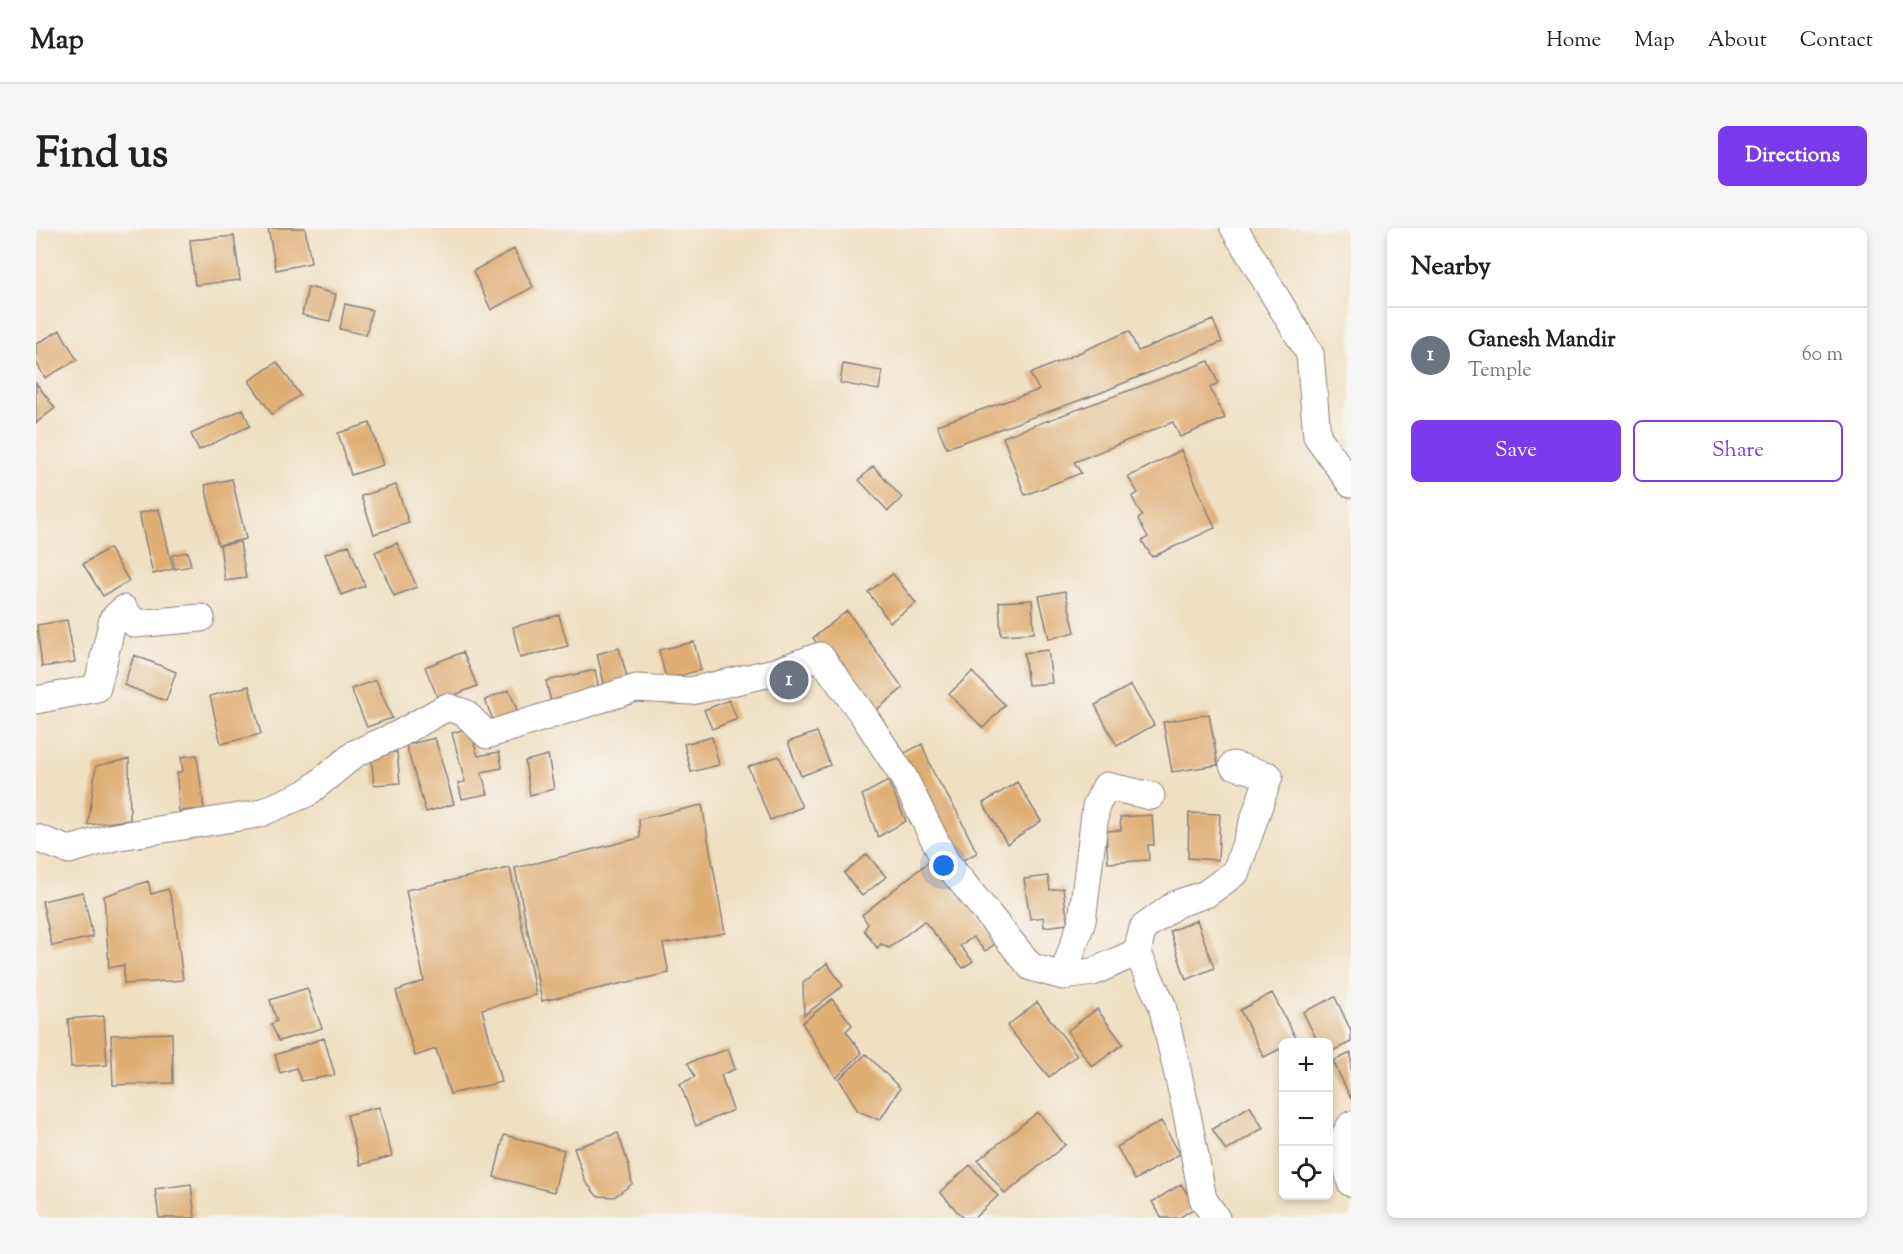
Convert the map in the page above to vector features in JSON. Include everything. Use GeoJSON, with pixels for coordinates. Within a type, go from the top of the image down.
{"type":"FeatureCollection","features":[{"type":"Feature","properties":{"kind":"street"},"geometry":{"type":"LineString","coordinates":[[1234,228],[1310,354],[1317,436],[1351,484]]}},
{"type":"Feature","properties":{"kind":"street"},"geometry":{"type":"LineString","coordinates":[[36,700],[97,688],[113,619],[124,609],[135,624],[201,618]]}},
{"type":"Feature","properties":{"kind":"street"},"geometry":{"type":"LineString","coordinates":[[36,838],[69,850],[114,837],[258,814],[307,793],[356,753],[399,734],[447,706],[465,712],[487,735],[636,688],[691,691],[775,672],[820,656],[864,716],[903,776],[945,861],[1031,967],[1063,976],[1093,972],[1137,952]]}},
{"type":"Feature","properties":{"kind":"street"},"geometry":{"type":"LineString","coordinates":[[1216,1218],[1203,1199],[1186,1109],[1162,1005],[1137,952],[1143,928],[1176,904],[1206,894],[1236,872],[1269,776],[1233,765]]}},
{"type":"Feature","properties":{"kind":"street"},"geometry":{"type":"LineString","coordinates":[[1063,976],[1082,921],[1096,806],[1106,786],[1151,796]]}},
{"type":"Feature","properties":{"kind":"street"},"geometry":{"type":"LineString","coordinates":[[1351,1125],[1348,1127],[1342,1147],[1351,1183]]}},
{"type":"Feature","properties":{"kind":"building"},"geometry":{"type":"Polygon","coordinates":[[[268,228],[305,228],[311,263],[276,270],[268,228]]]}},
{"type":"Feature","properties":{"kind":"building"},"geometry":{"type":"Polygon","coordinates":[[[234,236],[240,280],[195,285],[190,240],[234,236]]]}},
{"type":"Feature","properties":{"kind":"building"},"geometry":{"type":"Polygon","coordinates":[[[514,249],[533,287],[491,310],[473,271],[514,249]]]}},
{"type":"Feature","properties":{"kind":"building"},"geometry":{"type":"Polygon","coordinates":[[[308,287],[336,294],[330,321],[302,315],[308,287]]]}},
{"type":"Feature","properties":{"kind":"building"},"geometry":{"type":"Polygon","coordinates":[[[345,304],[372,310],[366,335],[340,329],[345,304]]]}},
{"type":"Feature","properties":{"kind":"building"},"geometry":{"type":"Polygon","coordinates":[[[1213,320],[1222,342],[1100,393],[947,448],[937,425],[1039,390],[1030,374],[1129,331],[1138,351],[1213,320]]]}},
{"type":"Feature","properties":{"kind":"building"},"geometry":{"type":"Polygon","coordinates":[[[60,330],[77,360],[45,378],[36,362],[36,344],[60,330]]]}},
{"type":"Feature","properties":{"kind":"building"},"geometry":{"type":"Polygon","coordinates":[[[1209,361],[1218,383],[1210,388],[1225,418],[1180,437],[1173,422],[1074,462],[1081,473],[1025,495],[1003,437],[1209,361]]]}},
{"type":"Feature","properties":{"kind":"building"},"geometry":{"type":"Polygon","coordinates":[[[277,362],[300,395],[272,414],[249,381],[277,362]]]}},
{"type":"Feature","properties":{"kind":"building"},"geometry":{"type":"Polygon","coordinates":[[[843,364],[882,371],[879,390],[840,383],[843,364]]]}},
{"type":"Feature","properties":{"kind":"building"},"geometry":{"type":"Polygon","coordinates":[[[36,383],[55,408],[36,423],[36,383]]]}},
{"type":"Feature","properties":{"kind":"building"},"geometry":{"type":"Polygon","coordinates":[[[243,409],[250,426],[199,450],[191,434],[243,409]]]}},
{"type":"Feature","properties":{"kind":"building"},"geometry":{"type":"Polygon","coordinates":[[[370,423],[383,465],[351,475],[338,433],[370,423]]]}},
{"type":"Feature","properties":{"kind":"building"},"geometry":{"type":"Polygon","coordinates":[[[1181,450],[1215,528],[1152,557],[1142,541],[1148,537],[1138,519],[1142,516],[1132,497],[1138,493],[1128,477],[1181,450]]]}},
{"type":"Feature","properties":{"kind":"building"},"geometry":{"type":"Polygon","coordinates":[[[873,466],[902,498],[888,511],[859,480],[873,466]]]}},
{"type":"Feature","properties":{"kind":"building"},"geometry":{"type":"Polygon","coordinates":[[[232,479],[246,539],[218,545],[205,485],[232,479]]]}},
{"type":"Feature","properties":{"kind":"building"},"geometry":{"type":"Polygon","coordinates":[[[396,485],[409,523],[374,534],[361,496],[396,485]]]}},
{"type":"Feature","properties":{"kind":"building"},"geometry":{"type":"Polygon","coordinates":[[[159,509],[173,569],[153,574],[139,513],[159,509]]]}},
{"type":"Feature","properties":{"kind":"building"},"geometry":{"type":"Polygon","coordinates":[[[240,542],[246,578],[225,581],[220,545],[240,542]]]}},
{"type":"Feature","properties":{"kind":"building"},"geometry":{"type":"Polygon","coordinates":[[[397,543],[417,587],[394,596],[375,552],[397,543]]]}},
{"type":"Feature","properties":{"kind":"building"},"geometry":{"type":"Polygon","coordinates":[[[349,545],[365,586],[341,595],[325,554],[349,545]]]}},
{"type":"Feature","properties":{"kind":"building"},"geometry":{"type":"Polygon","coordinates":[[[109,548],[129,581],[103,596],[83,564],[109,548]]]}},
{"type":"Feature","properties":{"kind":"building"},"geometry":{"type":"Polygon","coordinates":[[[188,552],[191,566],[175,569],[172,555],[188,552]]]}},
{"type":"Feature","properties":{"kind":"building"},"geometry":{"type":"Polygon","coordinates":[[[893,574],[916,603],[890,622],[868,592],[893,574]]]}},
{"type":"Feature","properties":{"kind":"building"},"geometry":{"type":"Polygon","coordinates":[[[1065,591],[1075,632],[1049,639],[1039,596],[1065,591]]]}},
{"type":"Feature","properties":{"kind":"building"},"geometry":{"type":"Polygon","coordinates":[[[1032,600],[1034,633],[1001,635],[999,602],[1032,600]]]}},
{"type":"Feature","properties":{"kind":"building"},"geometry":{"type":"Polygon","coordinates":[[[847,611],[903,688],[875,711],[855,696],[813,638],[847,611]]]}},
{"type":"Feature","properties":{"kind":"building"},"geometry":{"type":"Polygon","coordinates":[[[559,615],[568,646],[520,658],[513,627],[559,615]]]}},
{"type":"Feature","properties":{"kind":"building"},"geometry":{"type":"Polygon","coordinates":[[[67,620],[75,662],[42,667],[37,625],[67,620]]]}},
{"type":"Feature","properties":{"kind":"building"},"geometry":{"type":"Polygon","coordinates":[[[694,642],[701,670],[666,679],[659,650],[694,642]]]}},
{"type":"Feature","properties":{"kind":"building"},"geometry":{"type":"Polygon","coordinates":[[[619,648],[628,680],[605,687],[597,654],[619,648]]]}},
{"type":"Feature","properties":{"kind":"building"},"geometry":{"type":"Polygon","coordinates":[[[1048,650],[1052,683],[1028,685],[1024,653],[1048,650]]]}},
{"type":"Feature","properties":{"kind":"building"},"geometry":{"type":"Polygon","coordinates":[[[463,652],[477,686],[439,701],[425,667],[463,652]]]}},
{"type":"Feature","properties":{"kind":"building"},"geometry":{"type":"Polygon","coordinates":[[[134,655],[176,672],[166,701],[124,685],[134,655]]]}},
{"type":"Feature","properties":{"kind":"building"},"geometry":{"type":"Polygon","coordinates":[[[595,670],[600,695],[552,706],[546,681],[595,670]]]}},
{"type":"Feature","properties":{"kind":"building"},"geometry":{"type":"Polygon","coordinates":[[[972,672],[1005,705],[983,728],[949,694],[972,672]]]}},
{"type":"Feature","properties":{"kind":"building"},"geometry":{"type":"Polygon","coordinates":[[[376,680],[392,718],[367,727],[351,689],[376,680]]]}},
{"type":"Feature","properties":{"kind":"building"},"geometry":{"type":"Polygon","coordinates":[[[1131,685],[1154,725],[1117,746],[1095,705],[1131,685]]]}},
{"type":"Feature","properties":{"kind":"building"},"geometry":{"type":"Polygon","coordinates":[[[249,686],[261,734],[221,744],[210,696],[249,686]]]}},
{"type":"Feature","properties":{"kind":"building"},"geometry":{"type":"Polygon","coordinates":[[[509,690],[519,715],[495,725],[485,700],[509,690]]]}},
{"type":"Feature","properties":{"kind":"building"},"geometry":{"type":"Polygon","coordinates":[[[729,700],[737,719],[712,729],[704,710],[729,700]]]}},
{"type":"Feature","properties":{"kind":"building"},"geometry":{"type":"Polygon","coordinates":[[[1209,714],[1218,765],[1172,772],[1163,722],[1209,714]]]}},
{"type":"Feature","properties":{"kind":"building"},"geometry":{"type":"Polygon","coordinates":[[[476,726],[481,742],[474,744],[478,756],[499,752],[502,768],[481,772],[488,794],[462,799],[458,783],[465,782],[452,733],[476,726]]]}},
{"type":"Feature","properties":{"kind":"building"},"geometry":{"type":"Polygon","coordinates":[[[817,732],[830,765],[801,776],[788,742],[817,732]]]}},
{"type":"Feature","properties":{"kind":"building"},"geometry":{"type":"Polygon","coordinates":[[[712,737],[719,765],[691,772],[684,744],[712,737]]]}},
{"type":"Feature","properties":{"kind":"building"},"geometry":{"type":"Polygon","coordinates":[[[435,738],[454,804],[426,812],[406,745],[435,738]]]}},
{"type":"Feature","properties":{"kind":"building"},"geometry":{"type":"Polygon","coordinates":[[[922,744],[934,774],[956,810],[977,853],[957,863],[901,755],[922,744]]]}},
{"type":"Feature","properties":{"kind":"building"},"geometry":{"type":"Polygon","coordinates":[[[397,752],[400,783],[374,785],[371,754],[397,752]]]}},
{"type":"Feature","properties":{"kind":"building"},"geometry":{"type":"Polygon","coordinates":[[[197,755],[204,809],[179,811],[177,773],[183,771],[181,757],[197,755]]]}},
{"type":"Feature","properties":{"kind":"building"},"geometry":{"type":"Polygon","coordinates":[[[548,755],[554,789],[530,795],[525,761],[548,755]]]}},
{"type":"Feature","properties":{"kind":"building"},"geometry":{"type":"Polygon","coordinates":[[[779,756],[802,807],[770,820],[748,767],[779,756]]]}},
{"type":"Feature","properties":{"kind":"building"},"geometry":{"type":"Polygon","coordinates":[[[129,759],[130,820],[88,825],[96,766],[129,759]]]}},
{"type":"Feature","properties":{"kind":"building"},"geometry":{"type":"Polygon","coordinates":[[[888,781],[906,821],[878,837],[862,795],[888,781]]]}},
{"type":"Feature","properties":{"kind":"building"},"geometry":{"type":"Polygon","coordinates":[[[1017,782],[1041,821],[1007,844],[983,803],[1017,782]]]}},
{"type":"Feature","properties":{"kind":"building"},"geometry":{"type":"Polygon","coordinates":[[[702,805],[725,933],[663,944],[669,973],[542,1001],[515,868],[640,838],[639,819],[702,805]]]}},
{"type":"Feature","properties":{"kind":"building"},"geometry":{"type":"Polygon","coordinates":[[[1189,813],[1220,814],[1218,860],[1188,858],[1189,813]]]}},
{"type":"Feature","properties":{"kind":"building"},"geometry":{"type":"Polygon","coordinates":[[[1152,815],[1154,845],[1148,845],[1149,860],[1108,863],[1106,831],[1121,830],[1120,817],[1152,815]]]}},
{"type":"Feature","properties":{"kind":"building"},"geometry":{"type":"Polygon","coordinates":[[[867,854],[886,877],[862,896],[844,873],[867,854]]]}},
{"type":"Feature","properties":{"kind":"building"},"geometry":{"type":"Polygon","coordinates":[[[931,860],[998,942],[985,951],[973,937],[960,946],[973,961],[963,968],[924,921],[889,948],[881,944],[877,948],[864,930],[868,924],[862,915],[931,860]]]}},
{"type":"Feature","properties":{"kind":"building"},"geometry":{"type":"Polygon","coordinates":[[[510,868],[536,995],[482,1009],[501,1082],[450,1094],[436,1049],[415,1056],[396,991],[424,981],[406,890],[510,868]]]}},
{"type":"Feature","properties":{"kind":"building"},"geometry":{"type":"Polygon","coordinates":[[[1048,876],[1050,890],[1063,888],[1068,924],[1044,927],[1043,917],[1030,919],[1024,879],[1048,876]]]}},
{"type":"Feature","properties":{"kind":"building"},"geometry":{"type":"Polygon","coordinates":[[[148,881],[151,894],[168,889],[174,909],[183,980],[124,984],[124,965],[109,968],[104,896],[148,881]]]}},
{"type":"Feature","properties":{"kind":"building"},"geometry":{"type":"Polygon","coordinates":[[[83,892],[93,937],[52,946],[42,901],[83,892]]]}},
{"type":"Feature","properties":{"kind":"building"},"geometry":{"type":"Polygon","coordinates":[[[1197,920],[1214,968],[1186,980],[1170,931],[1197,920]]]}},
{"type":"Feature","properties":{"kind":"building"},"geometry":{"type":"Polygon","coordinates":[[[827,963],[843,986],[804,1015],[803,983],[827,963]]]}},
{"type":"Feature","properties":{"kind":"building"},"geometry":{"type":"Polygon","coordinates":[[[307,988],[322,1028],[279,1041],[271,1024],[277,1021],[270,1000],[307,988]]]}},
{"type":"Feature","properties":{"kind":"building"},"geometry":{"type":"Polygon","coordinates":[[[1272,993],[1296,1038],[1279,1038],[1279,1050],[1264,1057],[1240,1010],[1272,993]]]}},
{"type":"Feature","properties":{"kind":"building"},"geometry":{"type":"Polygon","coordinates":[[[1335,997],[1351,1031],[1351,1042],[1333,1051],[1333,1038],[1316,1038],[1303,1012],[1335,997]]]}},
{"type":"Feature","properties":{"kind":"building"},"geometry":{"type":"Polygon","coordinates":[[[832,999],[852,1025],[846,1031],[862,1053],[836,1078],[802,1023],[832,999]]]}},
{"type":"Feature","properties":{"kind":"building"},"geometry":{"type":"Polygon","coordinates":[[[1037,1002],[1077,1055],[1049,1077],[1007,1026],[1037,1002]]]}},
{"type":"Feature","properties":{"kind":"building"},"geometry":{"type":"Polygon","coordinates":[[[1097,1009],[1123,1044],[1092,1067],[1067,1031],[1097,1009]]]}},
{"type":"Feature","properties":{"kind":"building"},"geometry":{"type":"Polygon","coordinates":[[[104,1016],[107,1065],[71,1067],[68,1019],[104,1016]]]}},
{"type":"Feature","properties":{"kind":"building"},"geometry":{"type":"Polygon","coordinates":[[[172,1033],[173,1083],[113,1085],[111,1035],[172,1033]]]}},
{"type":"Feature","properties":{"kind":"building"},"geometry":{"type":"Polygon","coordinates":[[[324,1038],[335,1075],[301,1081],[296,1068],[280,1073],[275,1055],[324,1038]]]}},
{"type":"Feature","properties":{"kind":"building"},"geometry":{"type":"Polygon","coordinates":[[[728,1049],[735,1069],[721,1075],[733,1110],[696,1126],[680,1084],[695,1077],[688,1063],[728,1049]]]}},
{"type":"Feature","properties":{"kind":"building"},"geometry":{"type":"Polygon","coordinates":[[[1351,1053],[1351,1099],[1333,1061],[1351,1053]]]}},
{"type":"Feature","properties":{"kind":"building"},"geometry":{"type":"Polygon","coordinates":[[[866,1054],[900,1088],[880,1120],[858,1111],[839,1079],[866,1054]]]}},
{"type":"Feature","properties":{"kind":"building"},"geometry":{"type":"Polygon","coordinates":[[[1250,1106],[1263,1128],[1226,1151],[1212,1129],[1250,1106]]]}},
{"type":"Feature","properties":{"kind":"building"},"geometry":{"type":"Polygon","coordinates":[[[379,1107],[392,1156],[360,1165],[347,1115],[379,1107]]]}},
{"type":"Feature","properties":{"kind":"building"},"geometry":{"type":"Polygon","coordinates":[[[1038,1112],[1065,1145],[1005,1194],[978,1160],[1038,1112]]]}},
{"type":"Feature","properties":{"kind":"building"},"geometry":{"type":"Polygon","coordinates":[[[1161,1121],[1180,1154],[1135,1180],[1117,1147],[1161,1121]]]}},
{"type":"Feature","properties":{"kind":"building"},"geometry":{"type":"Polygon","coordinates":[[[618,1133],[629,1166],[632,1184],[614,1197],[597,1196],[585,1181],[574,1148],[618,1133]]]}},
{"type":"Feature","properties":{"kind":"building"},"geometry":{"type":"Polygon","coordinates":[[[504,1135],[564,1150],[554,1192],[494,1177],[504,1135]]]}},
{"type":"Feature","properties":{"kind":"building"},"geometry":{"type":"Polygon","coordinates":[[[970,1165],[998,1196],[974,1218],[963,1218],[940,1192],[970,1165]]]}},
{"type":"Feature","properties":{"kind":"building"},"geometry":{"type":"Polygon","coordinates":[[[191,1184],[195,1218],[159,1218],[155,1189],[191,1184]]]}},
{"type":"Feature","properties":{"kind":"building"},"geometry":{"type":"Polygon","coordinates":[[[1181,1184],[1196,1207],[1179,1218],[1162,1218],[1152,1202],[1181,1184]]]}},
{"type":"Feature","properties":{"kind":"place","name":"Ganesh Mandir"},"geometry":{"type":"Point","coordinates":[789,680]}}]}
